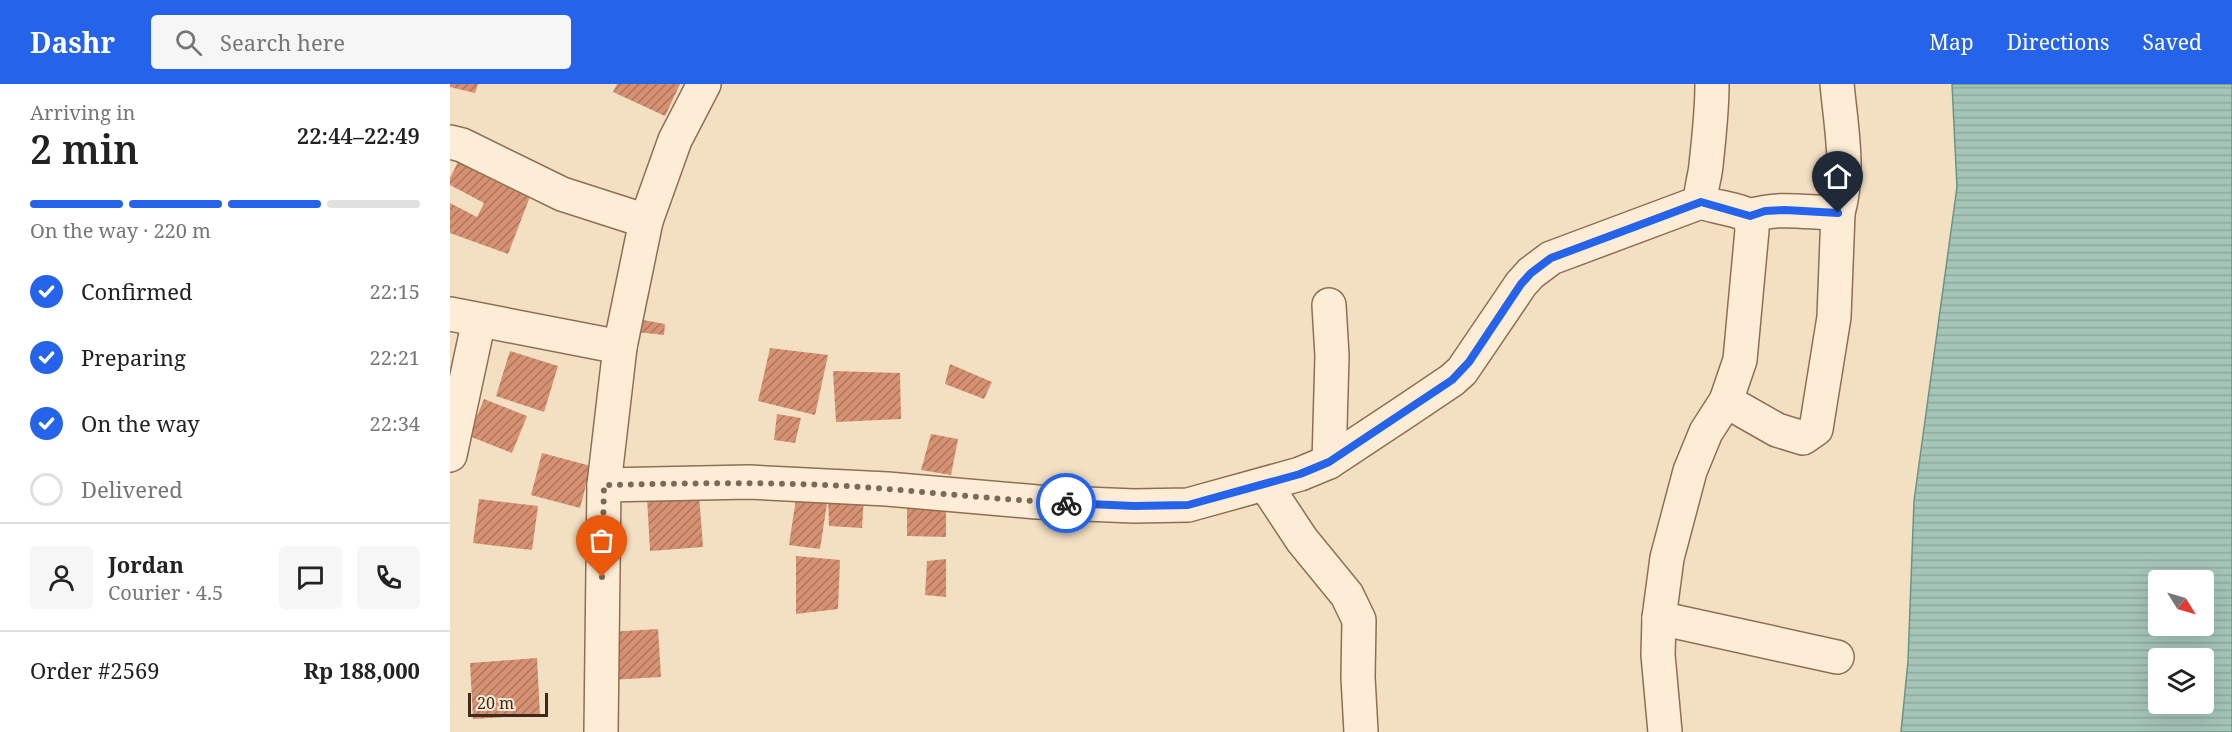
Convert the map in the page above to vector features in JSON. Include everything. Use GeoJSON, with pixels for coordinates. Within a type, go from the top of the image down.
{"type":"FeatureCollection","features":[{"type":"Feature","properties":{"kind":"street"},"geometry":{"type":"LineString","coordinates":[[601,732],[604,485],[620,346],[646,221],[675,140],[704,84]]}},
{"type":"Feature","properties":{"kind":"street"},"geometry":{"type":"LineString","coordinates":[[1701,202],[1700,189],[1706,170],[1712,121],[1712,84]]}},
{"type":"Feature","properties":{"kind":"street"},"geometry":{"type":"LineString","coordinates":[[1725,401],[1776,430],[1803,438],[1815,429],[1834,317],[1838,213],[1844,186],[1843,145],[1837,84]]}},
{"type":"Feature","properties":{"kind":"street"},"geometry":{"type":"LineString","coordinates":[[450,142],[462,145],[562,194],[646,221]]}},
{"type":"Feature","properties":{"kind":"street"},"geometry":{"type":"LineString","coordinates":[[604,485],[760,483],[887,489],[1026,501],[1134,506],[1188,505],[1300,474],[1329,462],[1452,380],[1469,362],[1521,284],[1551,258],[1701,202],[1750,216],[1765,211],[1785,210],[1838,213]]}},
{"type":"Feature","properties":{"kind":"street"},"geometry":{"type":"LineString","coordinates":[[1665,732],[1658,655],[1659,618],[1667,558],[1690,471],[1706,432],[1725,401],[1740,360],[1752,230],[1750,216]]}},
{"type":"Feature","properties":{"kind":"street"},"geometry":{"type":"LineString","coordinates":[[1329,305],[1332,356],[1329,462]]}},
{"type":"Feature","properties":{"kind":"street"},"geometry":{"type":"LineString","coordinates":[[450,454],[465,317],[620,346]]}},
{"type":"Feature","properties":{"kind":"street"},"geometry":{"type":"LineString","coordinates":[[1265,484],[1302,540],[1347,595],[1359,620],[1358,677],[1361,732]]}},
{"type":"Feature","properties":{"kind":"street"},"geometry":{"type":"LineString","coordinates":[[1659,618],[1837,657]]}},
{"type":"Feature","properties":{"kind":"shaded area"},"geometry":{"type":"Polygon","coordinates":[[[1952,84],[2232,84],[2232,732],[1901,732],[1908,661],[1914,501],[1957,187],[1952,84]]]}},
{"type":"Feature","properties":{"kind":"building"},"geometry":{"type":"Polygon","coordinates":[[[450,84],[478,84],[475,93],[450,87],[450,84]]]}},
{"type":"Feature","properties":{"kind":"building"},"geometry":{"type":"Polygon","coordinates":[[[617,84],[680,84],[665,116],[613,92],[617,84]]]}},
{"type":"Feature","properties":{"kind":"building"},"geometry":{"type":"Polygon","coordinates":[[[459,160],[531,194],[508,254],[450,233],[450,203],[477,217],[484,203],[450,185],[450,178],[459,160]]]}},
{"type":"Feature","properties":{"kind":"building"},"geometry":{"type":"Polygon","coordinates":[[[638,319],[665,324],[664,335],[636,332],[638,319]]]}},
{"type":"Feature","properties":{"kind":"building"},"geometry":{"type":"Polygon","coordinates":[[[770,348],[828,355],[815,415],[758,401],[770,348]]]}},
{"type":"Feature","properties":{"kind":"building"},"geometry":{"type":"Polygon","coordinates":[[[510,351],[558,366],[544,412],[496,396],[510,351]]]}},
{"type":"Feature","properties":{"kind":"building"},"geometry":{"type":"Polygon","coordinates":[[[950,364],[992,382],[984,399],[945,384],[950,364]]]}},
{"type":"Feature","properties":{"kind":"building"},"geometry":{"type":"Polygon","coordinates":[[[833,371],[900,373],[901,419],[836,422],[833,371]]]}},
{"type":"Feature","properties":{"kind":"building"},"geometry":{"type":"Polygon","coordinates":[[[484,399],[527,416],[512,453],[469,436],[484,399]]]}},
{"type":"Feature","properties":{"kind":"building"},"geometry":{"type":"Polygon","coordinates":[[[777,414],[801,418],[795,443],[774,440],[777,414]]]}},
{"type":"Feature","properties":{"kind":"building"},"geometry":{"type":"Polygon","coordinates":[[[931,434],[958,439],[951,475],[921,470],[931,434]]]}},
{"type":"Feature","properties":{"kind":"building"},"geometry":{"type":"Polygon","coordinates":[[[542,453],[591,466],[580,508],[531,495],[542,453]]]}},
{"type":"Feature","properties":{"kind":"building"},"geometry":{"type":"Polygon","coordinates":[[[797,492],[828,497],[820,549],[789,545],[797,492]]]}},
{"type":"Feature","properties":{"kind":"building"},"geometry":{"type":"Polygon","coordinates":[[[699,495],[703,547],[650,551],[647,498],[699,495]]]}},
{"type":"Feature","properties":{"kind":"building"},"geometry":{"type":"Polygon","coordinates":[[[864,496],[862,528],[829,526],[828,497],[864,496]]]}},
{"type":"Feature","properties":{"kind":"building"},"geometry":{"type":"Polygon","coordinates":[[[479,499],[538,506],[532,550],[473,543],[479,499]]]}},
{"type":"Feature","properties":{"kind":"building"},"geometry":{"type":"Polygon","coordinates":[[[907,508],[946,508],[946,537],[907,536],[907,508]]]}},
{"type":"Feature","properties":{"kind":"building"},"geometry":{"type":"Polygon","coordinates":[[[796,556],[840,560],[838,609],[796,614],[796,556]]]}},
{"type":"Feature","properties":{"kind":"building"},"geometry":{"type":"Polygon","coordinates":[[[946,559],[946,597],[925,595],[927,561],[946,559]]]}},
{"type":"Feature","properties":{"kind":"building"},"geometry":{"type":"Polygon","coordinates":[[[658,629],[661,677],[610,680],[608,632],[658,629]]]}},
{"type":"Feature","properties":{"kind":"building"},"geometry":{"type":"Polygon","coordinates":[[[537,658],[540,715],[473,719],[470,663],[537,658]]]}},
{"type":"Feature","properties":{"kind":"way so far"},"geometry":{"type":"LineString","coordinates":[[602,577],[604,485],[749,482],[887,489],[1066,503]]}},
{"type":"Feature","properties":{"kind":"route"},"geometry":{"type":"LineString","coordinates":[[1066,503],[1134,506],[1188,505],[1300,474],[1329,462],[1452,380],[1469,362],[1521,284],[1531,273],[1551,258],[1576,248],[1701,202],[1750,216],[1765,211],[1785,210],[1838,213]]}}]}
